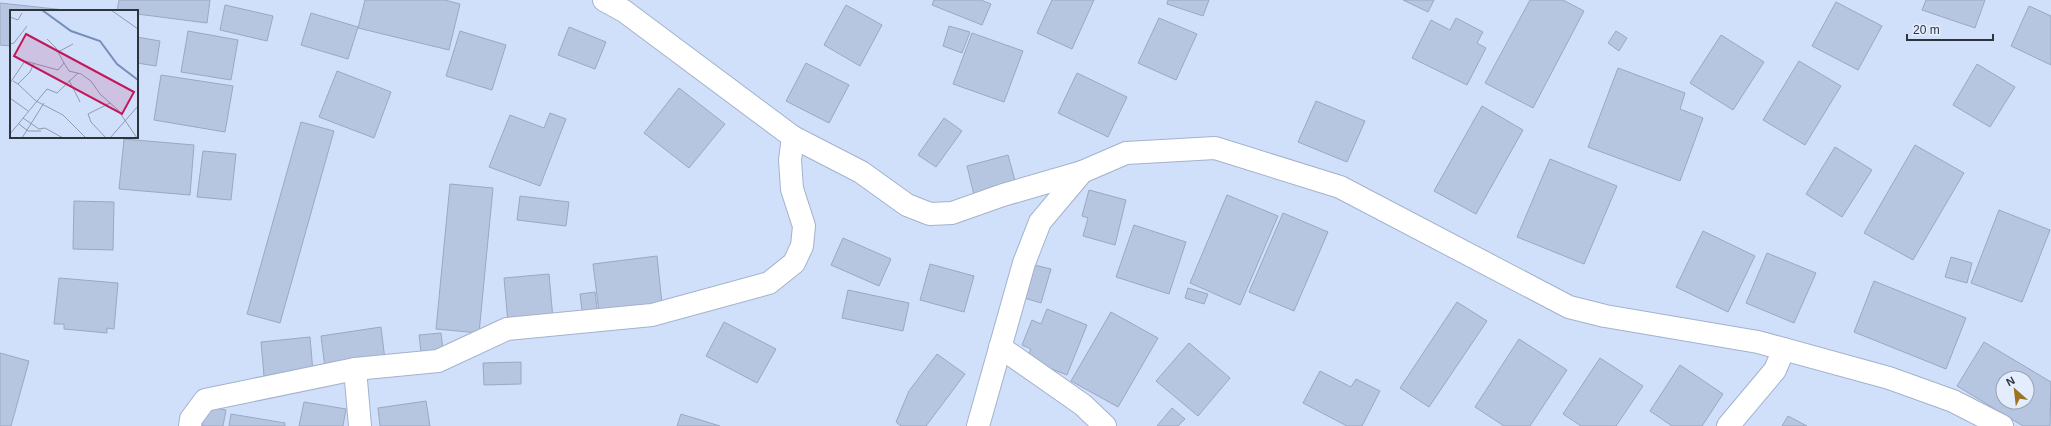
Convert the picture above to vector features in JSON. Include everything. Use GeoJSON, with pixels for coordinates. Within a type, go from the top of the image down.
{"type":"FeatureCollection","features":[{"type":"Feature","properties":{"kind":"street"},"geometry":{"type":"LineString","coordinates":[[604,0],[626,5],[793,137],[861,172],[907,205],[930,214],[952,213],[1003,195],[1082,172],[1126,153],[1215,148],[1340,187],[1569,307],[1605,316],[1758,342],[1784,349],[1889,378],[1953,401],[2002,426]]}},
{"type":"Feature","properties":{"kind":"street"},"geometry":{"type":"LineString","coordinates":[[190,426],[192,420],[205,400],[354,369],[438,361],[507,329],[652,316],[769,283],[794,263],[802,246],[804,226],[792,189],[790,160],[793,137]]}},
{"type":"Feature","properties":{"kind":"street"},"geometry":{"type":"LineString","coordinates":[[978,426],[1024,263],[1040,222],[1082,172]]}},
{"type":"Feature","properties":{"kind":"street"},"geometry":{"type":"LineString","coordinates":[[1000,347],[1083,405],[1105,426]]}},
{"type":"Feature","properties":{"kind":"street"},"geometry":{"type":"LineString","coordinates":[[1728,426],[1775,370],[1784,349]]}},
{"type":"Feature","properties":{"kind":"street"},"geometry":{"type":"LineString","coordinates":[[354,369],[360,426]]}},
{"type":"Feature","properties":{"kind":"building"},"geometry":{"type":"Polygon","coordinates":[[[119,0],[210,0],[207,23],[138,14],[138,10],[117,10],[119,0]]]}},
{"type":"Feature","properties":{"kind":"building"},"geometry":{"type":"Polygon","coordinates":[[[365,0],[445,0],[460,4],[449,50],[358,28],[365,0]]]}},
{"type":"Feature","properties":{"kind":"building"},"geometry":{"type":"Polygon","coordinates":[[[934,0],[981,0],[991,4],[982,25],[932,5],[934,0]]]}},
{"type":"Feature","properties":{"kind":"building"},"geometry":{"type":"Polygon","coordinates":[[[1052,0],[1094,0],[1072,49],[1037,33],[1052,0]]]}},
{"type":"Feature","properties":{"kind":"building"},"geometry":{"type":"Polygon","coordinates":[[[1168,0],[1209,0],[1203,16],[1167,4],[1168,0]]]}},
{"type":"Feature","properties":{"kind":"building"},"geometry":{"type":"Polygon","coordinates":[[[1403,0],[1434,0],[1428,12],[1403,0]]]}},
{"type":"Feature","properties":{"kind":"building"},"geometry":{"type":"Polygon","coordinates":[[[1530,0],[1563,0],[1584,11],[1533,108],[1485,83],[1530,0]]]}},
{"type":"Feature","properties":{"kind":"building"},"geometry":{"type":"Polygon","coordinates":[[[1926,0],[1985,0],[1975,28],[1922,10],[1926,0]]]}},
{"type":"Feature","properties":{"kind":"building"},"geometry":{"type":"Polygon","coordinates":[[[1836,2],[1882,26],[1858,70],[1812,46],[1836,2]]]}},
{"type":"Feature","properties":{"kind":"building"},"geometry":{"type":"Polygon","coordinates":[[[0,3],[65,10],[10,10],[10,46],[0,45],[0,3]]]}},
{"type":"Feature","properties":{"kind":"building"},"geometry":{"type":"Polygon","coordinates":[[[225,5],[273,16],[267,41],[220,30],[225,5]]]}},
{"type":"Feature","properties":{"kind":"building"},"geometry":{"type":"Polygon","coordinates":[[[846,5],[882,25],[860,66],[824,45],[846,5]]]}},
{"type":"Feature","properties":{"kind":"building"},"geometry":{"type":"Polygon","coordinates":[[[2029,6],[2051,16],[2051,65],[2011,46],[2029,6]]]}},
{"type":"Feature","properties":{"kind":"building"},"geometry":{"type":"Polygon","coordinates":[[[311,13],[358,27],[348,59],[301,45],[311,13]]]}},
{"type":"Feature","properties":{"kind":"building"},"geometry":{"type":"Polygon","coordinates":[[[1159,18],[1197,34],[1176,80],[1138,63],[1159,18]]]}},
{"type":"Feature","properties":{"kind":"building"},"geometry":{"type":"Polygon","coordinates":[[[1456,18],[1483,32],[1477,43],[1486,48],[1467,85],[1412,58],[1431,20],[1450,30],[1456,18]]]}},
{"type":"Feature","properties":{"kind":"building"},"geometry":{"type":"Polygon","coordinates":[[[949,26],[970,32],[962,53],[943,46],[949,26]]]}},
{"type":"Feature","properties":{"kind":"building"},"geometry":{"type":"Polygon","coordinates":[[[569,27],[606,42],[595,69],[558,55],[569,27]]]}},
{"type":"Feature","properties":{"kind":"building"},"geometry":{"type":"Polygon","coordinates":[[[188,31],[238,40],[231,80],[181,72],[188,31]]]}},
{"type":"Feature","properties":{"kind":"building"},"geometry":{"type":"Polygon","coordinates":[[[460,31],[506,45],[492,90],[446,76],[460,31]]]}},
{"type":"Feature","properties":{"kind":"building"},"geometry":{"type":"Polygon","coordinates":[[[1616,31],[1627,38],[1619,51],[1608,43],[1616,31]]]}},
{"type":"Feature","properties":{"kind":"building"},"geometry":{"type":"Polygon","coordinates":[[[972,33],[1023,51],[1004,102],[953,84],[972,33]]]}},
{"type":"Feature","properties":{"kind":"building"},"geometry":{"type":"Polygon","coordinates":[[[1721,35],[1764,62],[1733,110],[1690,83],[1721,35]]]}},
{"type":"Feature","properties":{"kind":"building"},"geometry":{"type":"Polygon","coordinates":[[[138,37],[160,41],[156,66],[138,63],[138,37]]]}},
{"type":"Feature","properties":{"kind":"building"},"geometry":{"type":"Polygon","coordinates":[[[1799,61],[1841,86],[1805,145],[1763,120],[1799,61]]]}},
{"type":"Feature","properties":{"kind":"building"},"geometry":{"type":"Polygon","coordinates":[[[806,63],[849,85],[829,123],[786,101],[806,63]]]}},
{"type":"Feature","properties":{"kind":"building"},"geometry":{"type":"Polygon","coordinates":[[[1977,64],[2015,87],[1990,127],[1953,105],[1977,64]]]}},
{"type":"Feature","properties":{"kind":"building"},"geometry":{"type":"Polygon","coordinates":[[[1618,68],[1685,93],[1680,109],[1703,118],[1680,181],[1588,147],[1618,68]]]}},
{"type":"Feature","properties":{"kind":"building"},"geometry":{"type":"Polygon","coordinates":[[[337,71],[391,92],[374,138],[319,117],[337,71]]]}},
{"type":"Feature","properties":{"kind":"building"},"geometry":{"type":"Polygon","coordinates":[[[1077,73],[1127,97],[1108,137],[1058,113],[1077,73]]]}},
{"type":"Feature","properties":{"kind":"building"},"geometry":{"type":"Polygon","coordinates":[[[161,75],[233,86],[225,132],[154,120],[161,75]]]}},
{"type":"Feature","properties":{"kind":"building"},"geometry":{"type":"Polygon","coordinates":[[[679,88],[725,124],[689,168],[644,133],[679,88]]]}},
{"type":"Feature","properties":{"kind":"building"},"geometry":{"type":"Polygon","coordinates":[[[1316,101],[1365,121],[1347,162],[1298,142],[1316,101]]]}},
{"type":"Feature","properties":{"kind":"building"},"geometry":{"type":"Polygon","coordinates":[[[1482,106],[1523,130],[1476,214],[1434,191],[1482,106]]]}},
{"type":"Feature","properties":{"kind":"building"},"geometry":{"type":"Polygon","coordinates":[[[550,113],[566,119],[540,186],[489,167],[510,115],[544,128],[550,113]]]}},
{"type":"Feature","properties":{"kind":"building"},"geometry":{"type":"Polygon","coordinates":[[[944,118],[962,131],[936,167],[918,155],[944,118]]]}},
{"type":"Feature","properties":{"kind":"building"},"geometry":{"type":"Polygon","coordinates":[[[301,122],[334,131],[280,323],[247,314],[301,122]]]}},
{"type":"Feature","properties":{"kind":"building"},"geometry":{"type":"Polygon","coordinates":[[[124,139],[194,145],[190,195],[119,189],[124,139]]]}},
{"type":"Feature","properties":{"kind":"building"},"geometry":{"type":"Polygon","coordinates":[[[1915,145],[1964,173],[1913,260],[1864,233],[1915,145]]]}},
{"type":"Feature","properties":{"kind":"building"},"geometry":{"type":"Polygon","coordinates":[[[1835,147],[1872,170],[1842,217],[1806,194],[1835,147]]]}},
{"type":"Feature","properties":{"kind":"building"},"geometry":{"type":"Polygon","coordinates":[[[203,151],[236,154],[231,200],[197,197],[203,151]]]}},
{"type":"Feature","properties":{"kind":"building"},"geometry":{"type":"Polygon","coordinates":[[[1008,155],[1016,184],[974,195],[967,166],[1008,155]]]}},
{"type":"Feature","properties":{"kind":"building"},"geometry":{"type":"Polygon","coordinates":[[[1550,159],[1617,186],[1584,264],[1517,237],[1550,159]]]}},
{"type":"Feature","properties":{"kind":"building"},"geometry":{"type":"Polygon","coordinates":[[[450,184],[493,188],[479,333],[436,329],[450,184]]]}},
{"type":"Feature","properties":{"kind":"building"},"geometry":{"type":"Polygon","coordinates":[[[1089,190],[1126,200],[1115,245],[1083,236],[1088,218],[1082,216],[1089,190]]]}},
{"type":"Feature","properties":{"kind":"building"},"geometry":{"type":"Polygon","coordinates":[[[1227,195],[1278,216],[1240,305],[1190,283],[1227,195]]]}},
{"type":"Feature","properties":{"kind":"building"},"geometry":{"type":"Polygon","coordinates":[[[520,196],[569,202],[566,226],[517,220],[520,196]]]}},
{"type":"Feature","properties":{"kind":"building"},"geometry":{"type":"Polygon","coordinates":[[[74,201],[114,202],[113,250],[73,249],[74,201]]]}},
{"type":"Feature","properties":{"kind":"building"},"geometry":{"type":"Polygon","coordinates":[[[1999,210],[2050,230],[2022,302],[1971,283],[1999,210]]]}},
{"type":"Feature","properties":{"kind":"building"},"geometry":{"type":"Polygon","coordinates":[[[1283,213],[1328,232],[1294,311],[1249,292],[1283,213]]]}},
{"type":"Feature","properties":{"kind":"building"},"geometry":{"type":"Polygon","coordinates":[[[1134,225],[1186,242],[1169,294],[1116,277],[1134,225]]]}},
{"type":"Feature","properties":{"kind":"building"},"geometry":{"type":"Polygon","coordinates":[[[1703,231],[1755,256],[1728,312],[1676,287],[1703,231]]]}},
{"type":"Feature","properties":{"kind":"building"},"geometry":{"type":"Polygon","coordinates":[[[843,238],[891,259],[879,286],[831,265],[843,238]]]}},
{"type":"Feature","properties":{"kind":"building"},"geometry":{"type":"Polygon","coordinates":[[[1767,253],[1816,273],[1794,323],[1746,303],[1767,253]]]}},
{"type":"Feature","properties":{"kind":"building"},"geometry":{"type":"Polygon","coordinates":[[[657,256],[662,304],[599,312],[593,264],[657,256]]]}},
{"type":"Feature","properties":{"kind":"building"},"geometry":{"type":"Polygon","coordinates":[[[1951,257],[1972,263],[1967,283],[1945,277],[1951,257]]]}},
{"type":"Feature","properties":{"kind":"building"},"geometry":{"type":"Polygon","coordinates":[[[930,264],[974,276],[964,312],[920,300],[930,264]]]}},
{"type":"Feature","properties":{"kind":"building"},"geometry":{"type":"Polygon","coordinates":[[[1030,264],[1051,269],[1041,303],[1021,297],[1030,264]]]}},
{"type":"Feature","properties":{"kind":"building"},"geometry":{"type":"Polygon","coordinates":[[[549,274],[553,319],[508,323],[504,278],[549,274]]]}},
{"type":"Feature","properties":{"kind":"building"},"geometry":{"type":"Polygon","coordinates":[[[59,278],[118,283],[114,329],[107,328],[107,333],[64,329],[64,324],[54,324],[59,278]]]}},
{"type":"Feature","properties":{"kind":"building"},"geometry":{"type":"Polygon","coordinates":[[[1874,281],[1966,318],[1946,369],[1854,332],[1874,281]]]}},
{"type":"Feature","properties":{"kind":"building"},"geometry":{"type":"Polygon","coordinates":[[[1188,288],[1208,294],[1204,304],[1185,298],[1188,288]]]}},
{"type":"Feature","properties":{"kind":"building"},"geometry":{"type":"Polygon","coordinates":[[[848,290],[909,303],[903,331],[842,318],[848,290]]]}},
{"type":"Feature","properties":{"kind":"building"},"geometry":{"type":"Polygon","coordinates":[[[595,292],[598,317],[583,319],[580,294],[595,292]]]}},
{"type":"Feature","properties":{"kind":"building"},"geometry":{"type":"Polygon","coordinates":[[[1457,302],[1487,321],[1429,407],[1400,388],[1457,302]]]}},
{"type":"Feature","properties":{"kind":"building"},"geometry":{"type":"Polygon","coordinates":[[[1047,309],[1087,325],[1067,375],[1026,359],[1031,349],[1022,345],[1032,320],[1041,324],[1047,309]]]}},
{"type":"Feature","properties":{"kind":"building"},"geometry":{"type":"Polygon","coordinates":[[[1111,312],[1158,338],[1118,407],[1071,381],[1111,312]]]}},
{"type":"Feature","properties":{"kind":"building"},"geometry":{"type":"Polygon","coordinates":[[[724,322],[776,349],[757,383],[706,356],[724,322]]]}},
{"type":"Feature","properties":{"kind":"building"},"geometry":{"type":"Polygon","coordinates":[[[381,327],[385,360],[325,368],[321,336],[381,327]]]}},
{"type":"Feature","properties":{"kind":"building"},"geometry":{"type":"Polygon","coordinates":[[[441,333],[443,350],[421,352],[419,335],[441,333]]]}},
{"type":"Feature","properties":{"kind":"building"},"geometry":{"type":"Polygon","coordinates":[[[310,337],[313,372],[264,376],[261,342],[310,337]]]}},
{"type":"Feature","properties":{"kind":"building"},"geometry":{"type":"Polygon","coordinates":[[[1519,339],[1567,370],[1530,426],[1504,426],[1475,407],[1519,339]]]}},
{"type":"Feature","properties":{"kind":"building"},"geometry":{"type":"Polygon","coordinates":[[[1984,342],[2031,370],[1995,370],[1995,409],[1957,386],[1984,342]]]}},
{"type":"Feature","properties":{"kind":"building"},"geometry":{"type":"Polygon","coordinates":[[[1189,343],[1230,378],[1198,416],[1156,381],[1189,343]]]}},
{"type":"Feature","properties":{"kind":"building"},"geometry":{"type":"Polygon","coordinates":[[[0,353],[29,361],[11,426],[0,426],[0,353]]]}},
{"type":"Feature","properties":{"kind":"building"},"geometry":{"type":"Polygon","coordinates":[[[937,354],[965,374],[926,426],[901,426],[896,422],[909,391],[937,354]]]}},
{"type":"Feature","properties":{"kind":"building"},"geometry":{"type":"Polygon","coordinates":[[[1600,358],[1643,386],[1616,426],[1581,426],[1563,414],[1600,358]]]}},
{"type":"Feature","properties":{"kind":"building"},"geometry":{"type":"Polygon","coordinates":[[[521,362],[521,384],[484,385],[483,363],[521,362]]]}},
{"type":"Feature","properties":{"kind":"building"},"geometry":{"type":"Polygon","coordinates":[[[1680,365],[1723,394],[1702,426],[1672,426],[1650,411],[1680,365]]]}},
{"type":"Feature","properties":{"kind":"building"},"geometry":{"type":"Polygon","coordinates":[[[1320,371],[1351,387],[1356,379],[1380,391],[1362,426],[1347,426],[1303,403],[1320,371]]]}},
{"type":"Feature","properties":{"kind":"building"},"geometry":{"type":"Polygon","coordinates":[[[2035,372],[2051,382],[2050,426],[2023,426],[1997,410],[2035,410],[2035,372]]]}},
{"type":"Feature","properties":{"kind":"building"},"geometry":{"type":"Polygon","coordinates":[[[426,401],[430,426],[380,426],[378,408],[426,401]]]}},
{"type":"Feature","properties":{"kind":"building"},"geometry":{"type":"Polygon","coordinates":[[[304,402],[346,409],[343,426],[299,426],[304,402]]]}},
{"type":"Feature","properties":{"kind":"building"},"geometry":{"type":"Polygon","coordinates":[[[207,406],[226,410],[223,426],[202,426],[207,406]]]}},
{"type":"Feature","properties":{"kind":"building"},"geometry":{"type":"Polygon","coordinates":[[[1172,408],[1185,419],[1178,426],[1157,426],[1172,408]]]}},
{"type":"Feature","properties":{"kind":"building"},"geometry":{"type":"Polygon","coordinates":[[[231,414],[285,423],[285,426],[229,426],[231,414]]]}},
{"type":"Feature","properties":{"kind":"building"},"geometry":{"type":"Polygon","coordinates":[[[681,414],[720,426],[677,426],[681,414]]]}},
{"type":"Feature","properties":{"kind":"building"},"geometry":{"type":"Polygon","coordinates":[[[1788,416],[1807,426],[1782,426],[1788,416]]]}}]}
